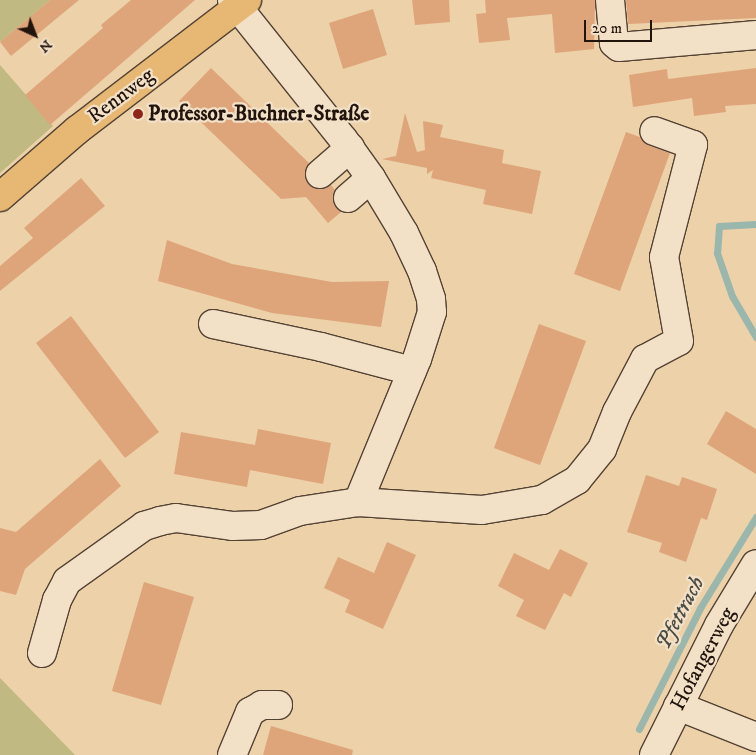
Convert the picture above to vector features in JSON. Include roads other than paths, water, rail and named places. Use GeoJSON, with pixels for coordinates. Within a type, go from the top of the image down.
{"type":"FeatureCollection","features":[{"type":"Feature","properties":{"kind":"main road","name":"Rennweg"},"geometry":{"type":"LineString","coordinates":[[0,197],[77,130],[239,2]]}},
{"type":"Feature","properties":{"kind":"street"},"geometry":{"type":"LineString","coordinates":[[610,0],[614,43],[619,46],[756,35]]}},
{"type":"Feature","properties":{"kind":"street"},"geometry":{"type":"LineString","coordinates":[[239,2],[371,178],[404,232],[422,271],[430,299],[432,312],[412,371],[358,502]]}},
{"type":"Feature","properties":{"kind":"street"},"geometry":{"type":"LineString","coordinates":[[42,653],[57,600],[68,582],[82,568],[144,526],[176,518],[233,526],[261,524],[300,511],[358,502],[482,510],[542,500],[562,491],[590,467],[602,449],[617,412],[645,359],[679,341],[664,257],[693,145],[654,131]]}},
{"type":"Feature","properties":{"kind":"street"},"geometry":{"type":"LineString","coordinates":[[320,174],[350,148]]}},
{"type":"Feature","properties":{"kind":"street"},"geometry":{"type":"LineString","coordinates":[[348,198],[371,178]]}},
{"type":"Feature","properties":{"kind":"street"},"geometry":{"type":"LineString","coordinates":[[213,324],[321,347],[412,371]]}},
{"type":"Feature","properties":{"kind":"street","name":"Hofangerweg"},"geometry":{"type":"LineString","coordinates":[[647,754],[678,706],[719,625],[756,564]]}},
{"type":"Feature","properties":{"kind":"street"},"geometry":{"type":"LineString","coordinates":[[232,755],[250,712],[262,705],[278,705]]}},
{"type":"Feature","properties":{"kind":"street"},"geometry":{"type":"LineString","coordinates":[[678,706],[756,737]]}},
{"type":"Feature","properties":{"kind":"waterway","name":"Pfettrach"},"geometry":{"type":"LineString","coordinates":[[756,224],[719,226],[717,253],[732,296],[756,337]]}},
{"type":"Feature","properties":{"kind":"waterway","name":"Pfettrach"},"geometry":{"type":"LineString","coordinates":[[639,729],[700,608],[756,517]]}},
{"type":"Feature","properties":{"kind":"place","name":"Professor-Buchner-Straße"},"geometry":{"type":"Point","coordinates":[138,114]}}]}
